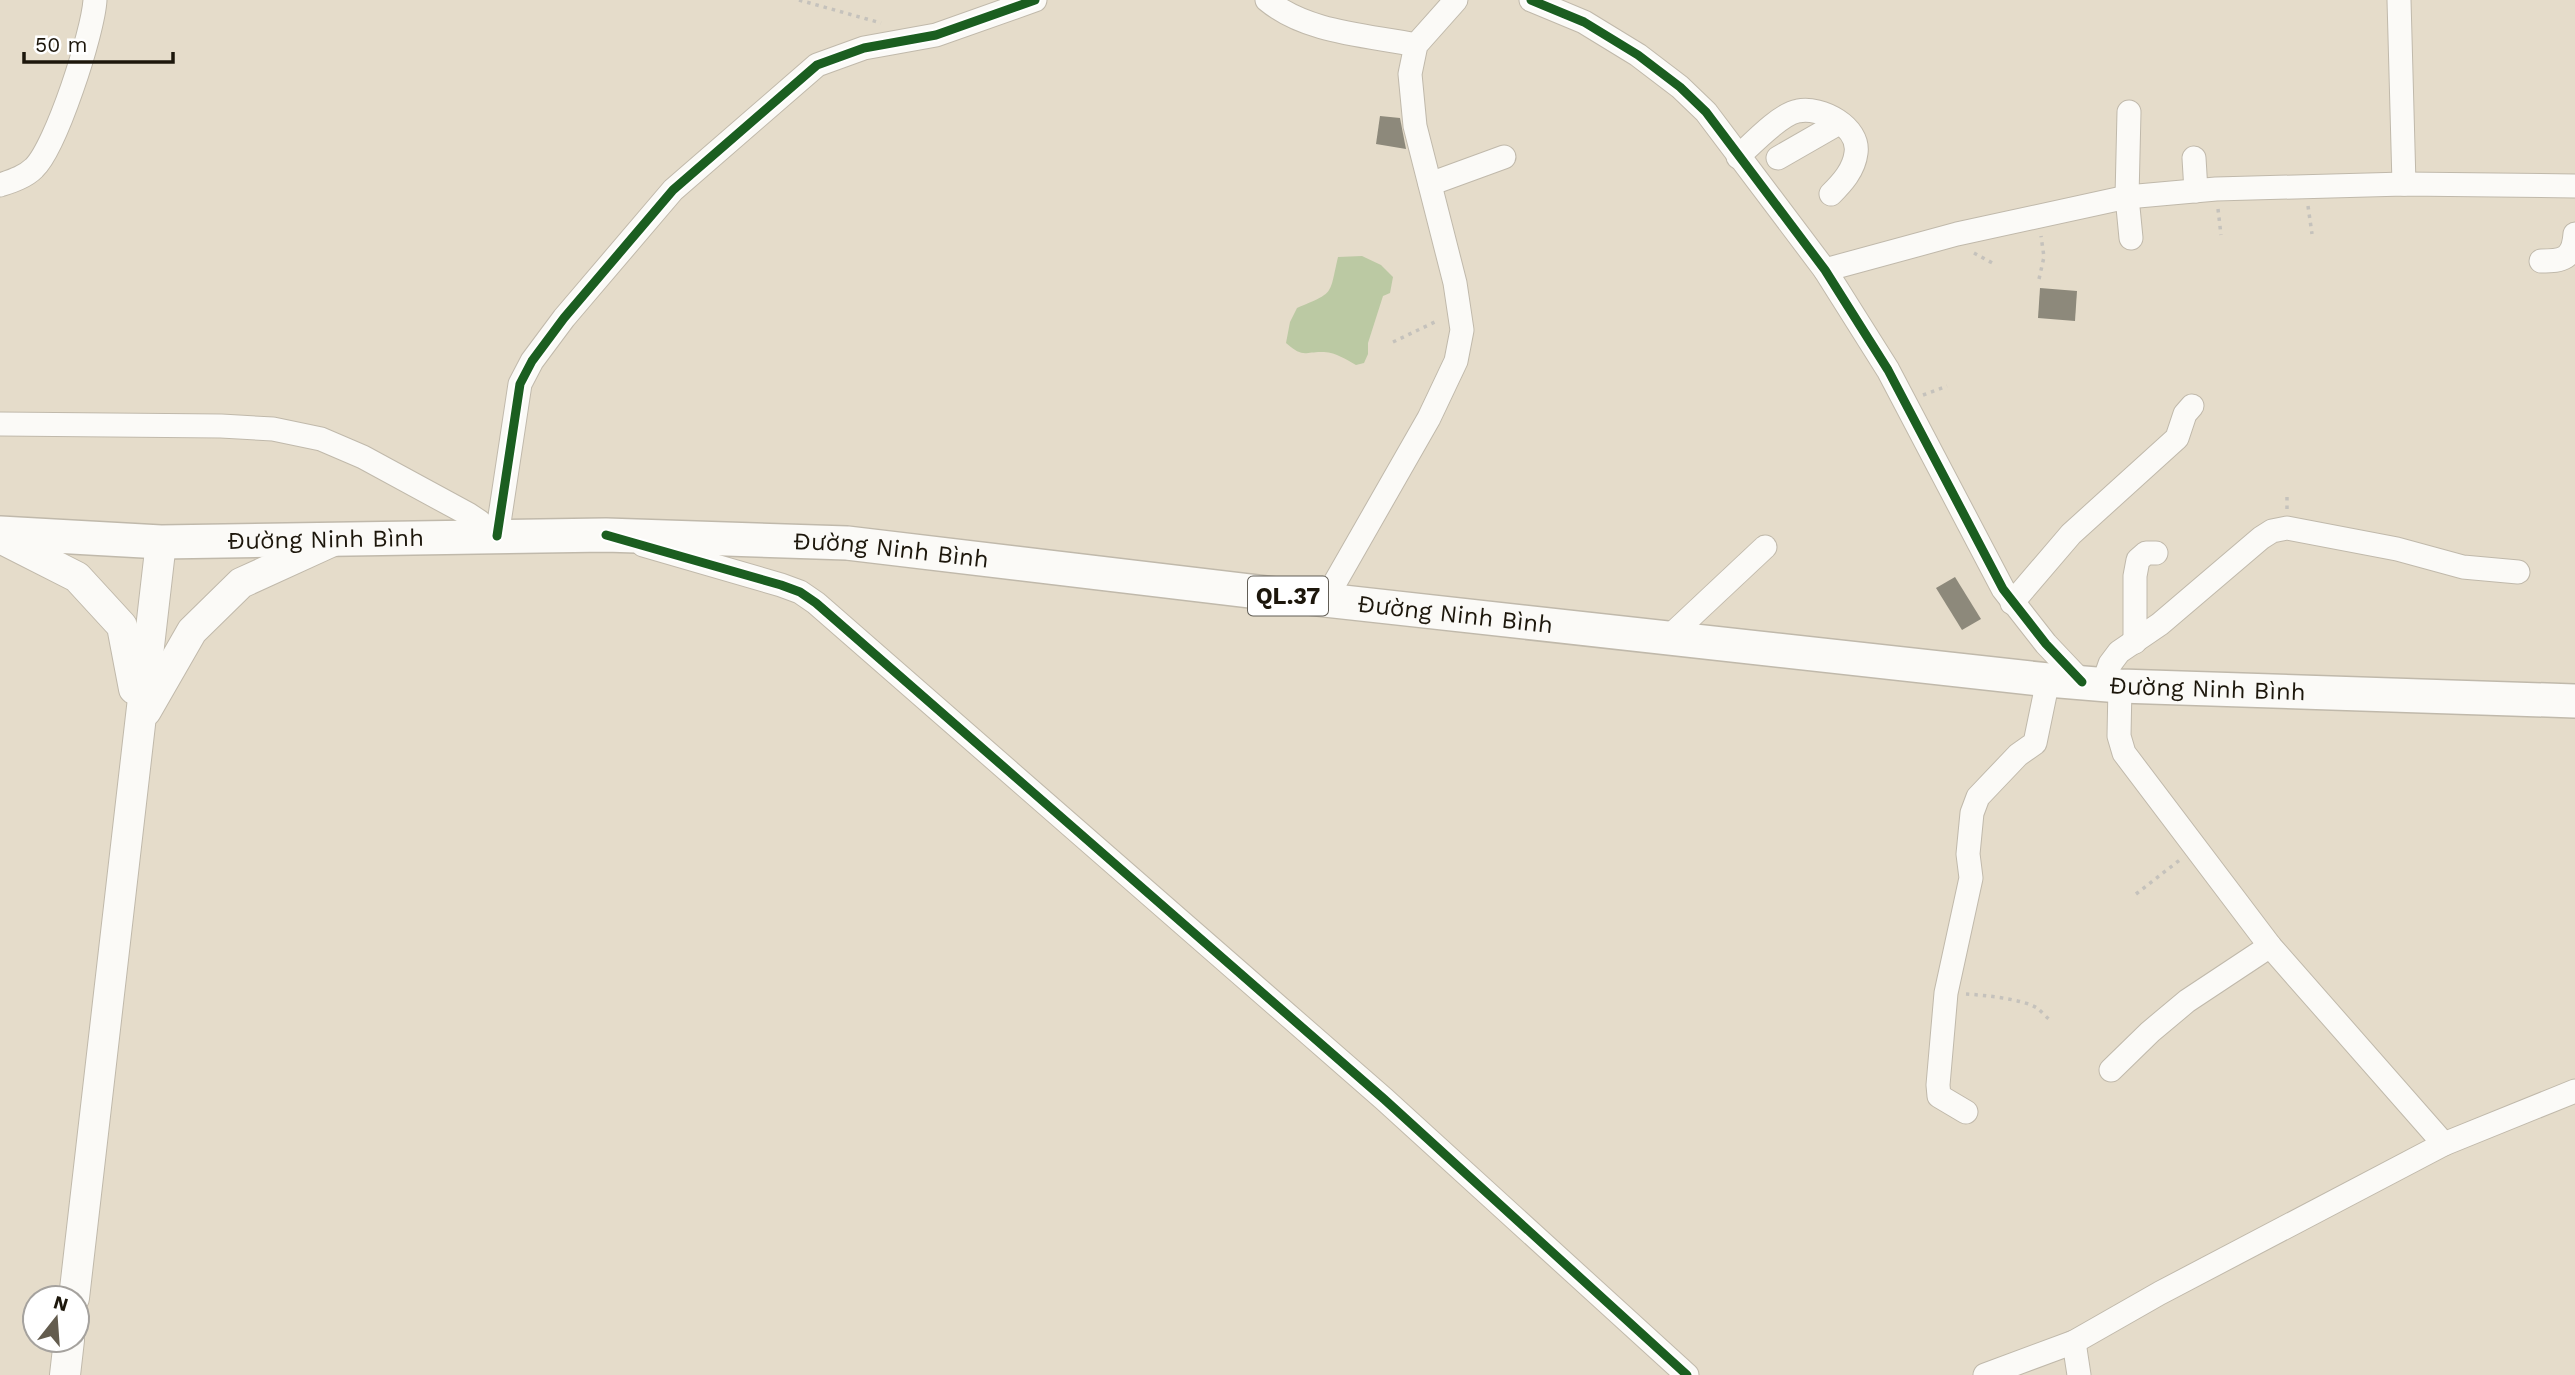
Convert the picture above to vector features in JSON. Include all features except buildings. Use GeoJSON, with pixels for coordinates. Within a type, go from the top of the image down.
{"type":"FeatureCollection","features":[{"type":"Feature","properties":{"kind":"highway","name":"Đường Ninh Bình"},"geometry":{"type":"LineString","coordinates":[[0,536],[160,542],[606,535],[847,543],[1325,600],[2048,680],[2575,701]]}},
{"type":"Feature","properties":{"kind":"main road"},"geometry":{"type":"LineString","coordinates":[[0,536],[76,577],[122,626],[140,721]]}},
{"type":"Feature","properties":{"kind":"main road"},"geometry":{"type":"LineString","coordinates":[[140,721],[192,631],[241,583],[338,539]]}},
{"type":"Feature","properties":{"kind":"main road"},"geometry":{"type":"LineString","coordinates":[[76,1284],[160,542]]}},
{"type":"Feature","properties":{"kind":"main road"},"geometry":{"type":"LineString","coordinates":[[65,1375],[67,1354]]}},
{"type":"Feature","properties":{"kind":"street"},"geometry":{"type":"LineString","coordinates":[[0,185],[33,170],[45,154],[94,19],[95,0]]}},
{"type":"Feature","properties":{"kind":"street"},"geometry":{"type":"LineString","coordinates":[[491,536],[520,384],[532,361],[564,318],[673,190],[817,65],[864,48],[936,35],[1035,0]]}},
{"type":"Feature","properties":{"kind":"street"},"geometry":{"type":"LineString","coordinates":[[1267,0],[1296,18],[1317,25],[1416,46]]}},
{"type":"Feature","properties":{"kind":"street"},"geometry":{"type":"LineString","coordinates":[[1325,600],[1429,418],[1456,361],[1462,330],[1455,283],[1415,126],[1410,74],[1416,46],[1457,0]]}},
{"type":"Feature","properties":{"kind":"street"},"geometry":{"type":"LineString","coordinates":[[1531,0],[1584,22],[1658,69],[1706,112],[1825,270],[1888,370],[1991,570],[2012,603],[2101,684],[2124,753],[2270,946],[2444,1144]]}},
{"type":"Feature","properties":{"kind":"street"},"geometry":{"type":"LineString","coordinates":[[2399,0],[2404,184]]}},
{"type":"Feature","properties":{"kind":"street"},"geometry":{"type":"LineString","coordinates":[[1738,157],[1783,118],[1798,111],[1828,115],[1855,139],[1857,152],[1847,176],[1831,194]]}},
{"type":"Feature","properties":{"kind":"street"},"geometry":{"type":"LineString","coordinates":[[2129,112],[2127,197],[2131,238]]}},
{"type":"Feature","properties":{"kind":"street"},"geometry":{"type":"LineString","coordinates":[[1778,158],[1839,123]]}},
{"type":"Feature","properties":{"kind":"street"},"geometry":{"type":"LineString","coordinates":[[1430,184],[1504,157]]}},
{"type":"Feature","properties":{"kind":"street"},"geometry":{"type":"LineString","coordinates":[[2194,158],[2196,191]]}},
{"type":"Feature","properties":{"kind":"street"},"geometry":{"type":"LineString","coordinates":[[1825,270],[1957,234],[2127,197],[2196,191],[2404,184],[2575,186]]}},
{"type":"Feature","properties":{"kind":"street"},"geometry":{"type":"LineString","coordinates":[[2541,261],[2560,261],[2568,255],[2574,245],[2575,234]]}},
{"type":"Feature","properties":{"kind":"street"},"geometry":{"type":"LineString","coordinates":[[2012,603],[2071,534],[2176,438],[2185,414],[2192,406]]}},
{"type":"Feature","properties":{"kind":"street"},"geometry":{"type":"LineString","coordinates":[[0,424],[221,426],[273,429],[321,439],[363,457],[468,514],[480,522],[491,536]]}},
{"type":"Feature","properties":{"kind":"street"},"geometry":{"type":"LineString","coordinates":[[2101,684],[2119,652],[2160,624],[2272,531],[2287,528],[2398,549],[2463,567],[2518,572]]}},
{"type":"Feature","properties":{"kind":"street"},"geometry":{"type":"LineString","coordinates":[[606,535],[781,585],[800,592],[816,603],[1384,1100],[1687,1375]]}},
{"type":"Feature","properties":{"kind":"street"},"geometry":{"type":"LineString","coordinates":[[1669,637],[1765,547]]}},
{"type":"Feature","properties":{"kind":"street"},"geometry":{"type":"LineString","coordinates":[[2134,642],[2135,576],[2138,560],[2146,553],[2156,553]]}},
{"type":"Feature","properties":{"kind":"street"},"geometry":{"type":"LineString","coordinates":[[1966,1112],[1939,1096],[1939,1059],[1946,993],[1971,877],[1968,854],[1972,813],[1978,797],[2018,755],[2035,743],[2048,680]]}},
{"type":"Feature","properties":{"kind":"street"},"geometry":{"type":"LineString","coordinates":[[2111,1070],[2187,1001],[2270,946]]}},
{"type":"Feature","properties":{"kind":"street"},"geometry":{"type":"LineString","coordinates":[[1985,1375],[2074,1342],[2160,1293],[2444,1144],[2575,1091]]}},
{"type":"Feature","properties":{"kind":"street"},"geometry":{"type":"LineString","coordinates":[[2074,1342],[2079,1375]]}},
{"type":"Feature","properties":{"kind":"path"},"geometry":{"type":"LineString","coordinates":[[799,0],[889,25]]}},
{"type":"Feature","properties":{"kind":"path"},"geometry":{"type":"LineString","coordinates":[[2306,187],[2312,234]]}},
{"type":"Feature","properties":{"kind":"path"},"geometry":{"type":"LineString","coordinates":[[2037,216],[2044,257],[2039,279]]}},
{"type":"Feature","properties":{"kind":"path"},"geometry":{"type":"LineString","coordinates":[[1393,341],[1459,310]]}},
{"type":"Feature","properties":{"kind":"path"},"geometry":{"type":"LineString","coordinates":[[2136,894],[2197,847]]}},
{"type":"Feature","properties":{"kind":"path"},"geometry":{"type":"LineString","coordinates":[[1946,993],[1989,995],[2028,1004],[2037,1007],[2049,1019]]}},
{"type":"Feature","properties":{"kind":"shaded area"},"geometry":{"type":"Polygon","coordinates":[[[1362,256],[1381,265],[1393,277],[1390,293],[1383,296],[1364,363],[1356,365],[1333,354],[1301,353],[1292,348],[1286,343],[1290,322],[1297,308],[1318,299],[1328,291],[1338,257],[1362,256]]]}},
{"type":"Feature","properties":{"kind":"cycle path"},"geometry":{"type":"LineString","coordinates":[[497,536],[520,384],[532,361],[564,318],[673,190],[817,65],[864,48],[936,35],[1035,0]]}},
{"type":"Feature","properties":{"kind":"cycle path"},"geometry":{"type":"LineString","coordinates":[[1531,0],[1584,22],[1638,55],[1680,87],[1706,112],[1825,270],[1888,370],[2003,589],[2046,644],[2082,682]]}},
{"type":"Feature","properties":{"kind":"cycle path"},"geometry":{"type":"LineString","coordinates":[[606,535],[781,585],[800,592],[816,603],[1384,1099],[1687,1375]]}}]}
